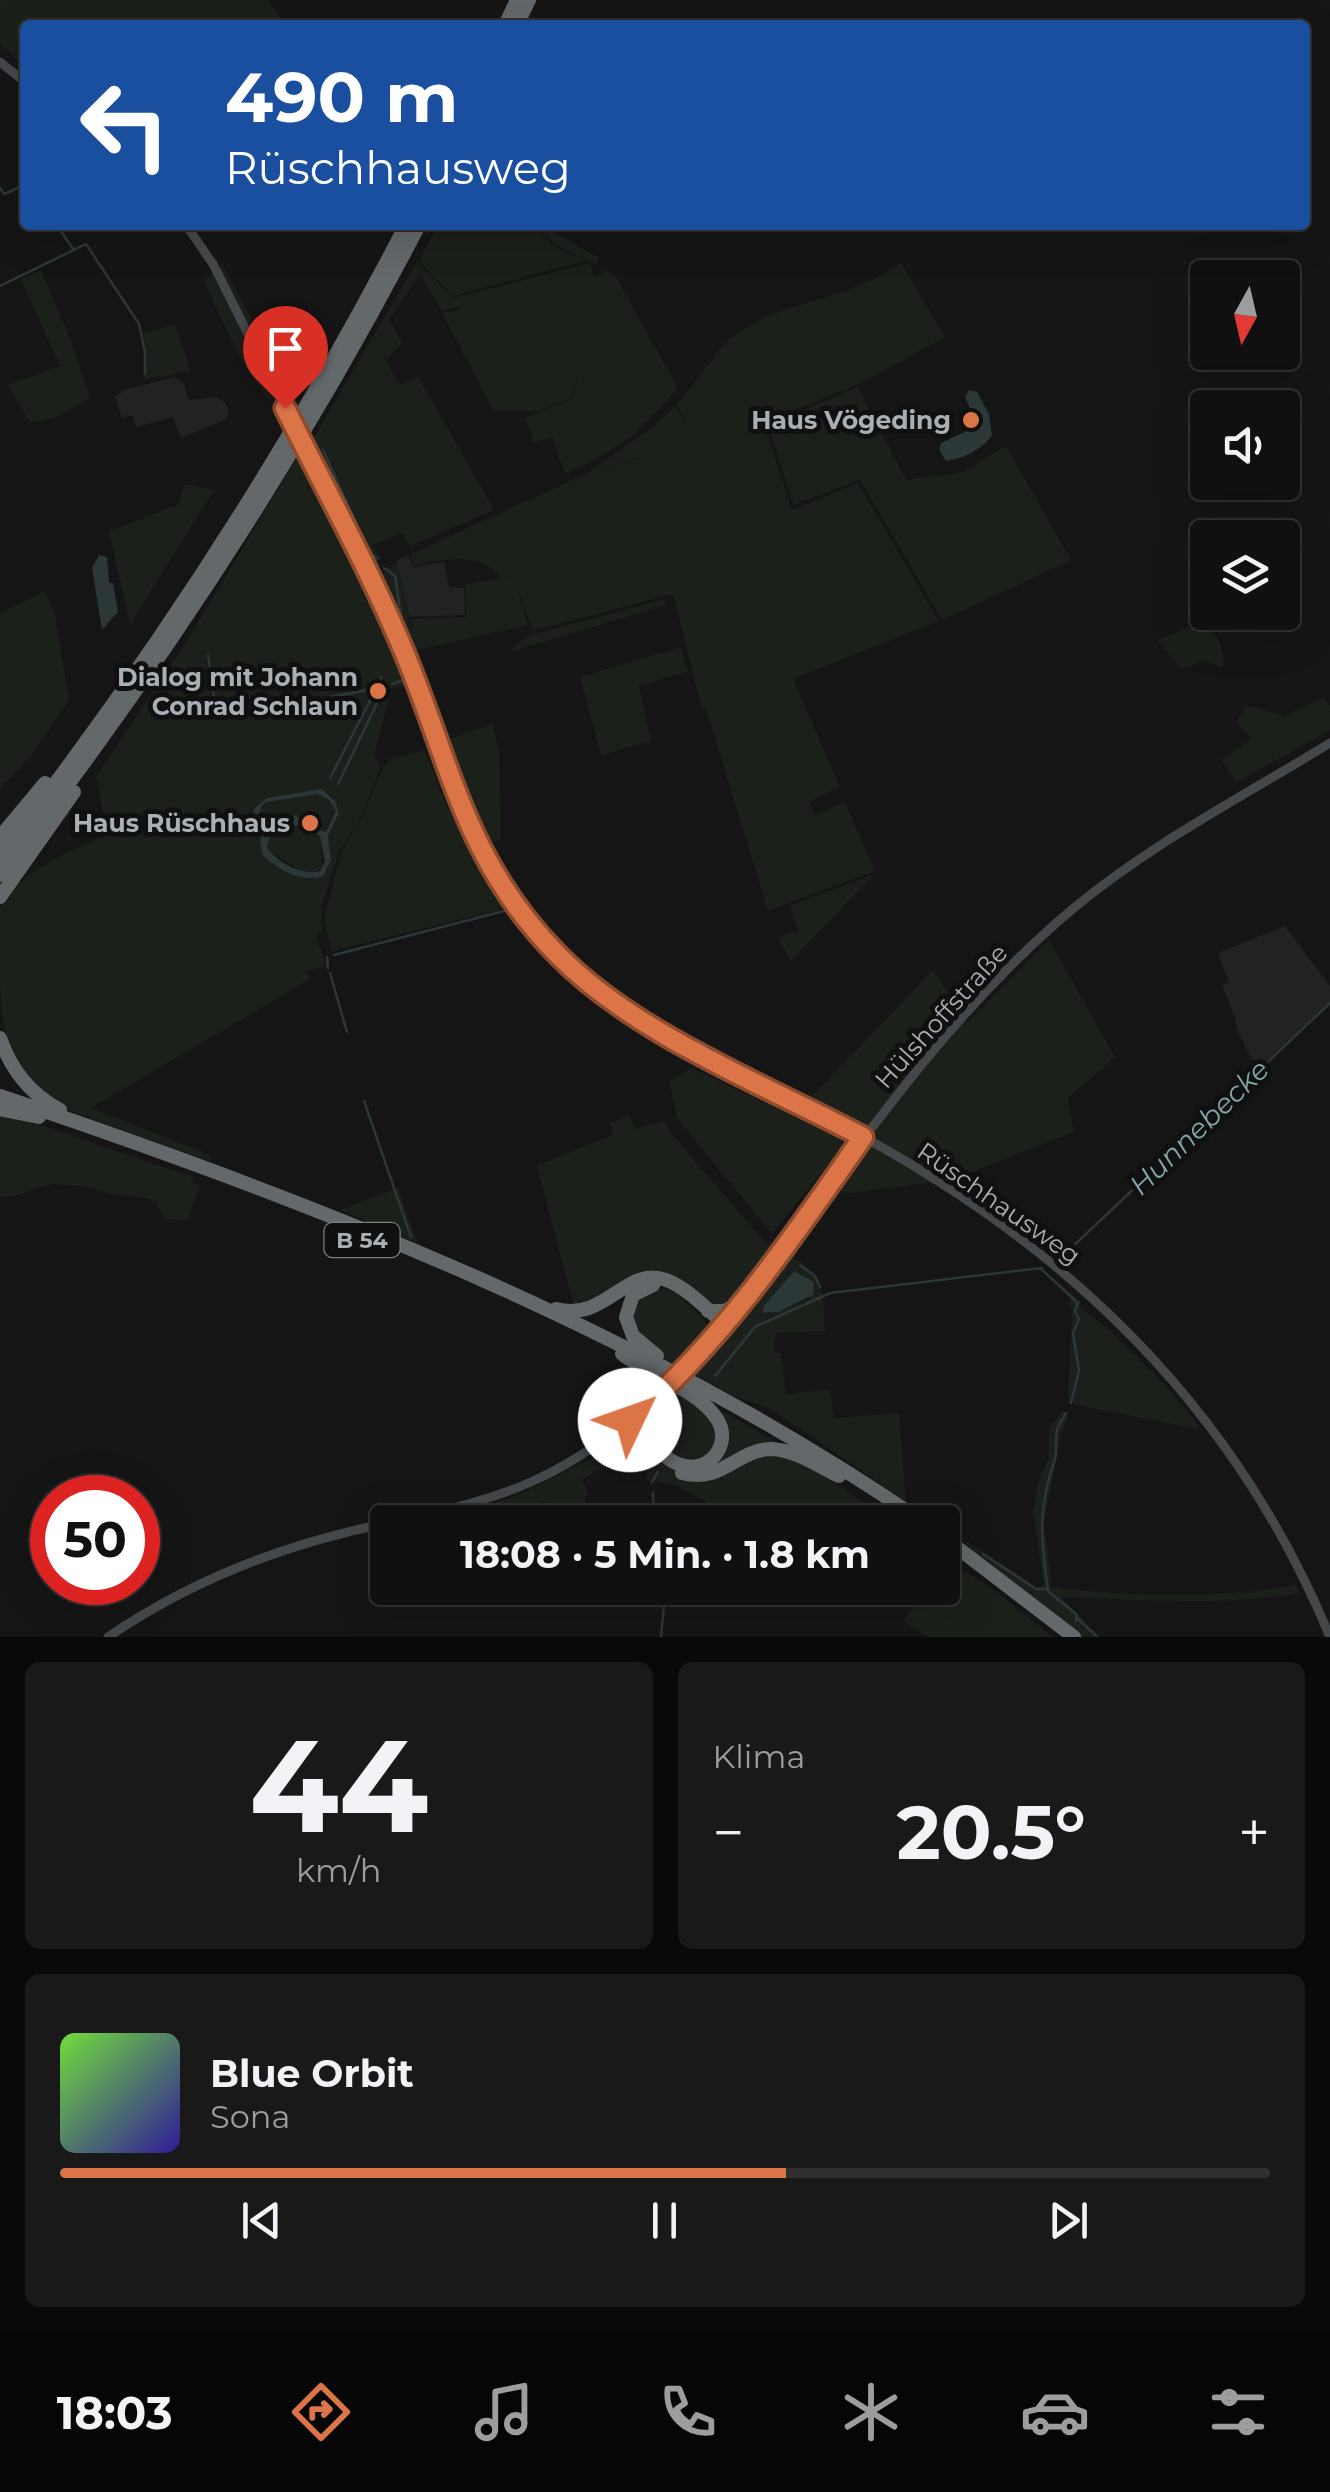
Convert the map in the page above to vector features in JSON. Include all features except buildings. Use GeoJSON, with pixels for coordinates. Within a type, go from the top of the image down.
{"type":"FeatureCollection","features":[{"type":"Feature","properties":{"kind":"highway"},"geometry":{"type":"LineString","coordinates":[[0,838],[94,722],[112,716],[304,410],[403,230]]}},
{"type":"Feature","properties":{"kind":"highway"},"geometry":{"type":"LineString","coordinates":[[0,856],[206,590],[314,416],[416,230]]}},
{"type":"Feature","properties":{"kind":"highway"},"geometry":{"type":"LineString","coordinates":[[2,887],[68,801],[118,726],[112,716]]}},
{"type":"Feature","properties":{"kind":"highway"},"geometry":{"type":"LineString","coordinates":[[0,1038],[16,1072],[35,1094],[91,1128]]}},
{"type":"Feature","properties":{"kind":"highway","name":"B 54"},"geometry":{"type":"LineString","coordinates":[[0,1096],[471,1277],[624,1347],[724,1399],[897,1505]]}},
{"type":"Feature","properties":{"kind":"highway","name":"B 54"},"geometry":{"type":"LineString","coordinates":[[0,1107],[209,1175],[468,1284],[622,1354],[731,1411],[884,1505]]}},
{"type":"Feature","properties":{"kind":"highway"},"geometry":{"type":"LineString","coordinates":[[471,1277],[572,1312],[594,1308],[631,1283],[655,1278],[672,1283],[708,1310],[721,1326]]}},
{"type":"Feature","properties":{"kind":"highway"},"geometry":{"type":"LineString","coordinates":[[721,1326],[667,1286],[654,1284],[642,1288],[626,1308],[628,1327],[642,1345],[724,1399]]}},
{"type":"Feature","properties":{"kind":"highway"},"geometry":{"type":"LineString","coordinates":[[708,1310],[724,1311],[738,1304]]}},
{"type":"Feature","properties":{"kind":"highway"},"geometry":{"type":"LineString","coordinates":[[622,1354],[711,1412],[721,1428],[722,1444],[706,1464],[682,1466],[627,1422]]}},
{"type":"Feature","properties":{"kind":"highway"},"geometry":{"type":"LineString","coordinates":[[627,1422],[672,1466],[692,1476],[713,1474],[770,1449],[792,1454],[842,1478]]}},
{"type":"Feature","properties":{"kind":"highway"},"geometry":{"type":"LineString","coordinates":[[593,1448],[625,1436],[643,1441]]}},
{"type":"Feature","properties":{"kind":"highway"},"geometry":{"type":"LineString","coordinates":[[960,1550],[1074,1637]]}},
{"type":"Feature","properties":{"kind":"highway"},"geometry":{"type":"LineString","coordinates":[[960,1559],[1062,1637]]}},
{"type":"Feature","properties":{"kind":"main road"},"geometry":{"type":"LineString","coordinates":[[0,62],[20,78]]}},
{"type":"Feature","properties":{"kind":"main road","name":"Rüschhausweg"},"geometry":{"type":"LineString","coordinates":[[190,230],[214,264],[405,654],[464,816],[486,860],[520,910],[558,956],[619,1006],[668,1036],[863,1137],[958,1193],[1082,1286],[1145,1348],[1218,1436],[1292,1556],[1330,1637]]}},
{"type":"Feature","properties":{"kind":"main road","name":"Hülshoffstraße"},"geometry":{"type":"LineString","coordinates":[[470,1505],[546,1476],[593,1448],[656,1397],[721,1326],[863,1137],[970,1008],[1072,910],[1170,838],[1330,743]]}},
{"type":"Feature","properties":{"kind":"main road","name":"Hülshoffstraße"},"geometry":{"type":"LineString","coordinates":[[108,1637],[187,1590],[238,1566],[301,1543],[370,1527]]}},
{"type":"Feature","properties":{"kind":"shaded area"},"geometry":{"type":"Polygon","coordinates":[[[0,0],[268,0],[282,20],[20,20],[20,62],[0,44],[0,0]]]}},
{"type":"Feature","properties":{"kind":"shaded area"},"geometry":{"type":"Polygon","coordinates":[[[435,230],[536,230],[556,247],[583,260],[538,230],[548,230],[599,258],[596,265],[584,259],[584,261],[453,296],[419,261],[435,230]]]}},
{"type":"Feature","properties":{"kind":"shaded area"},"geometry":{"type":"Polygon","coordinates":[[[417,262],[453,298],[590,263],[594,277],[602,276],[604,269],[616,277],[678,388],[627,439],[565,474],[552,437],[534,443],[525,418],[573,399],[580,366],[572,398],[538,411],[493,410],[442,313],[461,310],[458,306],[442,311],[420,274],[389,320],[402,342],[387,359],[383,356],[400,385],[418,376],[494,510],[410,546],[401,533],[372,546],[383,559],[368,564],[310,444],[417,262]]]}},
{"type":"Feature","properties":{"kind":"shaded area"},"geometry":{"type":"Polygon","coordinates":[[[901,263],[945,337],[861,383],[747,430],[765,425],[792,510],[858,483],[939,621],[793,679],[840,787],[809,802],[815,815],[845,802],[875,871],[768,911],[706,709],[702,709],[673,594],[533,631],[517,587],[528,625],[413,651],[411,619],[466,617],[465,584],[514,577],[501,578],[472,560],[414,565],[409,555],[590,472],[655,454],[590,471],[652,428],[675,406],[687,425],[676,404],[725,345],[744,329],[864,283],[901,263]]]}},
{"type":"Feature","properties":{"kind":"shaded area"},"geometry":{"type":"Polygon","coordinates":[[[222,264],[286,382],[269,400],[243,364],[204,282],[222,264]]]}},
{"type":"Feature","properties":{"kind":"shaded area"},"geometry":{"type":"Polygon","coordinates":[[[41,270],[90,398],[55,418],[30,423],[8,385],[60,366],[21,279],[41,270]]]}},
{"type":"Feature","properties":{"kind":"shaded area"},"geometry":{"type":"Polygon","coordinates":[[[175,325],[191,371],[145,379],[143,332],[175,325]]]}},
{"type":"Feature","properties":{"kind":"shaded area"},"geometry":{"type":"Polygon","coordinates":[[[175,377],[183,382],[189,400],[216,397],[225,402],[229,411],[226,419],[181,438],[173,417],[136,427],[133,415],[122,418],[115,396],[127,389],[175,377]]]}},
{"type":"Feature","properties":{"kind":"shaded area"},"geometry":{"type":"Polygon","coordinates":[[[858,387],[906,480],[963,472],[1006,446],[1071,560],[942,620],[860,480],[793,505],[768,425],[858,387]]]}},
{"type":"Feature","properties":{"kind":"shaded area"},"geometry":{"type":"Polygon","coordinates":[[[969,390],[977,392],[989,414],[992,436],[972,453],[946,461],[939,449],[941,443],[978,426],[965,397],[969,390]]]}},
{"type":"Feature","properties":{"kind":"shaded area"},"geometry":{"type":"Polygon","coordinates":[[[300,452],[412,682],[386,689],[389,699],[374,755],[381,767],[359,821],[339,852],[321,907],[322,932],[316,935],[326,966],[307,972],[310,979],[91,1108],[211,1155],[209,1161],[65,1109],[44,1094],[16,1061],[3,1024],[1,1003],[0,908],[7,895],[31,873],[107,834],[96,777],[185,644],[300,452]],[[322,789],[267,798],[254,809],[265,830],[260,840],[262,853],[299,877],[314,879],[331,860],[328,836],[339,813],[330,794],[322,789]]]}},
{"type":"Feature","properties":{"kind":"shaded area"},"geometry":{"type":"Polygon","coordinates":[[[185,484],[214,490],[130,624],[109,531],[178,505],[185,484]]]}},
{"type":"Feature","properties":{"kind":"shaded area"},"geometry":{"type":"Polygon","coordinates":[[[99,555],[107,557],[109,583],[113,583],[118,612],[102,630],[92,568],[99,555]]]}},
{"type":"Feature","properties":{"kind":"shaded area"},"geometry":{"type":"Polygon","coordinates":[[[408,555],[413,567],[444,562],[449,587],[464,588],[465,615],[409,617],[396,561],[408,555]]]}},
{"type":"Feature","properties":{"kind":"shaded area"},"geometry":{"type":"Polygon","coordinates":[[[396,564],[412,634],[410,647],[379,582],[379,576],[396,564]]]}},
{"type":"Feature","properties":{"kind":"shaded area"},"geometry":{"type":"Polygon","coordinates":[[[45,591],[55,614],[69,700],[30,757],[0,789],[0,613],[45,591]]]}},
{"type":"Feature","properties":{"kind":"shaded area"},"geometry":{"type":"Polygon","coordinates":[[[664,599],[666,605],[510,652],[534,634],[664,599]]]}},
{"type":"Feature","properties":{"kind":"shaded area"},"geometry":{"type":"Polygon","coordinates":[[[1190,627],[1190,630],[1210,630],[1219,641],[1223,667],[1202,660],[1180,668],[1158,640],[1190,627]]]}},
{"type":"Feature","properties":{"kind":"shaded area"},"geometry":{"type":"Polygon","coordinates":[[[681,647],[688,672],[639,685],[651,741],[601,755],[580,677],[681,647]]]}},
{"type":"Feature","properties":{"kind":"shaded area"},"geometry":{"type":"Polygon","coordinates":[[[1324,697],[1330,706],[1330,730],[1237,782],[1221,759],[1252,739],[1237,723],[1246,705],[1285,716],[1324,697]]]}},
{"type":"Feature","properties":{"kind":"shaded area"},"geometry":{"type":"Polygon","coordinates":[[[492,724],[499,749],[501,840],[485,844],[446,740],[492,724]]]}},
{"type":"Feature","properties":{"kind":"shaded area"},"geometry":{"type":"Polygon","coordinates":[[[425,750],[459,832],[503,909],[332,951],[324,920],[341,852],[391,758],[425,750]]]}},
{"type":"Feature","properties":{"kind":"shaded area"},"geometry":{"type":"Polygon","coordinates":[[[322,789],[335,801],[339,813],[328,836],[331,860],[323,876],[290,874],[262,854],[260,840],[265,830],[253,816],[254,809],[267,798],[322,789]],[[318,794],[262,805],[259,815],[268,826],[294,815],[301,819],[298,825],[271,833],[267,847],[271,853],[298,870],[320,871],[325,862],[320,836],[316,834],[319,830],[326,832],[336,811],[329,800],[318,794]]]}},
{"type":"Feature","properties":{"kind":"shaded area"},"geometry":{"type":"Polygon","coordinates":[[[318,794],[329,800],[336,811],[326,833],[320,836],[323,867],[312,874],[268,851],[268,837],[286,826],[294,815],[273,826],[263,823],[259,815],[267,802],[318,794]]]}},
{"type":"Feature","properties":{"kind":"shaded area"},"geometry":{"type":"Polygon","coordinates":[[[875,874],[791,961],[778,938],[798,931],[790,905],[875,874]]]}},
{"type":"Feature","properties":{"kind":"shaded area"},"geometry":{"type":"Polygon","coordinates":[[[1285,926],[1330,986],[1330,1002],[1259,1064],[1251,1058],[1236,1028],[1222,985],[1229,982],[1218,953],[1285,926]]]}},
{"type":"Feature","properties":{"kind":"shaded area"},"geometry":{"type":"Polygon","coordinates":[[[1049,940],[1115,1057],[1068,1098],[1074,1132],[951,1180],[844,1194],[837,1188],[879,1135],[810,1098],[933,970],[968,1022],[1049,940]]]}},
{"type":"Feature","properties":{"kind":"shaded area"},"geometry":{"type":"Polygon","coordinates":[[[692,1068],[841,1140],[842,1147],[772,1234],[677,1118],[669,1081],[692,1068]]]}},
{"type":"Feature","properties":{"kind":"shaded area"},"geometry":{"type":"Polygon","coordinates":[[[0,1111],[195,1178],[191,1182],[200,1186],[187,1220],[165,1219],[156,1203],[147,1198],[106,1193],[86,1186],[52,1184],[0,1197],[0,1111]]]}},
{"type":"Feature","properties":{"kind":"shaded area"},"geometry":{"type":"Polygon","coordinates":[[[629,1115],[635,1129],[664,1120],[670,1132],[764,1241],[776,1246],[735,1298],[718,1308],[675,1280],[574,1306],[537,1166],[614,1134],[610,1123],[629,1115]]]}},
{"type":"Feature","properties":{"kind":"shaded area"},"geometry":{"type":"Polygon","coordinates":[[[398,1188],[418,1244],[340,1210],[398,1188]]]}},
{"type":"Feature","properties":{"kind":"shaded area"},"geometry":{"type":"Polygon","coordinates":[[[784,1252],[808,1268],[822,1292],[825,1331],[776,1333],[773,1350],[781,1354],[786,1394],[830,1389],[834,1418],[899,1413],[906,1501],[769,1408],[736,1397],[690,1372],[784,1252]],[[791,1273],[770,1301],[767,1315],[808,1300],[814,1282],[791,1273]]]}},
{"type":"Feature","properties":{"kind":"shaded area"},"geometry":{"type":"Polygon","coordinates":[[[794,1271],[814,1282],[813,1295],[778,1312],[763,1313],[763,1307],[794,1271]]]}},
{"type":"Feature","properties":{"kind":"shaded area"},"geometry":{"type":"Polygon","coordinates":[[[658,1287],[678,1294],[708,1324],[707,1334],[676,1366],[632,1330],[631,1302],[658,1287]]]}},
{"type":"Feature","properties":{"kind":"shaded area"},"geometry":{"type":"Polygon","coordinates":[[[1074,1296],[1080,1307],[1158,1378],[1199,1426],[1197,1429],[1073,1404],[1068,1399],[1072,1311],[1069,1299],[1074,1296]]]}},
{"type":"Feature","properties":{"kind":"shaded area"},"geometry":{"type":"Polygon","coordinates":[[[674,1388],[706,1410],[719,1440],[700,1463],[669,1456],[641,1423],[674,1388]]]}},
{"type":"Feature","properties":{"kind":"shaded area"},"geometry":{"type":"Polygon","coordinates":[[[694,1395],[787,1448],[718,1470],[691,1469],[725,1437],[694,1395]]]}},
{"type":"Feature","properties":{"kind":"shaded area"},"geometry":{"type":"Polygon","coordinates":[[[1062,1411],[1069,1413],[1044,1523],[1052,1587],[1174,1595],[1296,1585],[1299,1593],[1210,1601],[1061,1597],[1100,1637],[1081,1637],[970,1549],[962,1538],[1038,1588],[1044,1585],[1033,1511],[1040,1476],[1048,1461],[1049,1429],[1062,1411]]]}},
{"type":"Feature","properties":{"kind":"shaded area"},"geometry":{"type":"Polygon","coordinates":[[[627,1441],[643,1444],[682,1475],[773,1453],[812,1467],[868,1505],[711,1505],[680,1488],[647,1481],[646,1470],[617,1460],[582,1479],[588,1493],[582,1505],[489,1505],[520,1494],[627,1441]]]}},
{"type":"Feature","properties":{"kind":"shaded area"},"geometry":{"type":"Polygon","coordinates":[[[960,1569],[993,1589],[1053,1637],[928,1637],[903,1621],[913,1605],[960,1605],[960,1569]]]}},
{"type":"Feature","properties":{"kind":"waterway"},"geometry":{"type":"LineString","coordinates":[[0,188],[4,194],[20,187]]}},
{"type":"Feature","properties":{"kind":"waterway"},"geometry":{"type":"LineString","coordinates":[[60,230],[73,249]]}},
{"type":"Feature","properties":{"kind":"waterway"},"geometry":{"type":"LineString","coordinates":[[0,286],[86,244],[139,324],[145,374]]}},
{"type":"Feature","properties":{"kind":"waterway"},"geometry":{"type":"LineString","coordinates":[[273,361],[284,373]]}},
{"type":"Feature","properties":{"kind":"waterway"},"geometry":{"type":"LineString","coordinates":[[323,450],[370,554],[377,558]]}},
{"type":"Feature","properties":{"kind":"waterway"},"geometry":{"type":"LineString","coordinates":[[384,568],[395,576],[403,628],[424,685]]}},
{"type":"Feature","properties":{"kind":"waterway"},"geometry":{"type":"LineString","coordinates":[[208,655],[217,717],[363,691],[380,686],[381,677]]}},
{"type":"Feature","properties":{"kind":"waterway"},"geometry":{"type":"LineString","coordinates":[[392,684],[409,678]]}},
{"type":"Feature","properties":{"kind":"waterway"},"geometry":{"type":"LineString","coordinates":[[330,778],[374,693]]}},
{"type":"Feature","properties":{"kind":"waterway"},"geometry":{"type":"LineString","coordinates":[[427,693],[441,734]]}},
{"type":"Feature","properties":{"kind":"waterway"},"geometry":{"type":"LineString","coordinates":[[338,784],[380,697]]}},
{"type":"Feature","properties":{"kind":"waterway"},"geometry":{"type":"LineString","coordinates":[[445,745],[459,785]]}},
{"type":"Feature","properties":{"kind":"waterway"},"geometry":{"type":"LineString","coordinates":[[487,849],[524,906]]}},
{"type":"Feature","properties":{"kind":"waterway"},"geometry":{"type":"LineString","coordinates":[[334,955],[504,911]]}},
{"type":"Feature","properties":{"kind":"waterway"},"geometry":{"type":"LineString","coordinates":[[531,915],[562,952],[593,979]]}},
{"type":"Feature","properties":{"kind":"waterway"},"geometry":{"type":"LineString","coordinates":[[327,957],[328,968]]}},
{"type":"Feature","properties":{"kind":"waterway"},"geometry":{"type":"LineString","coordinates":[[330,973],[347,1032]]}},
{"type":"Feature","properties":{"kind":"waterway"},"geometry":{"type":"LineString","coordinates":[[600,985],[643,1015],[701,1047]]}},
{"type":"Feature","properties":{"kind":"waterway","name":"Hunnebecke"},"geometry":{"type":"LineString","coordinates":[[1068,1251],[1330,1003]]}},
{"type":"Feature","properties":{"kind":"waterway"},"geometry":{"type":"LineString","coordinates":[[722,1055],[844,1119]]}},
{"type":"Feature","properties":{"kind":"waterway"},"geometry":{"type":"LineString","coordinates":[[364,1101],[411,1237]]}},
{"type":"Feature","properties":{"kind":"waterway"},"geometry":{"type":"LineString","coordinates":[[800,1265],[815,1276],[820,1287]]}},
{"type":"Feature","properties":{"kind":"waterway"},"geometry":{"type":"LineString","coordinates":[[1040,1268],[1078,1303],[1075,1312],[1079,1319],[1073,1333],[1079,1371],[1071,1403]]}},
{"type":"Feature","properties":{"kind":"waterway","name":"Hunnebecke"},"geometry":{"type":"LineString","coordinates":[[715,1376],[755,1327],[830,1293],[1042,1268]]}},
{"type":"Feature","properties":{"kind":"waterway"},"geometry":{"type":"LineString","coordinates":[[1066,1413],[1057,1431],[1056,1455],[1043,1510],[1042,1540],[1048,1591],[1077,1615],[1076,1621]]}},
{"type":"Feature","properties":{"kind":"waterway","name":"Hunnebecke"},"geometry":{"type":"LineString","coordinates":[[652,1482],[658,1472]]}},
{"type":"Feature","properties":{"kind":"waterway","name":"Hunnebecke"},"geometry":{"type":"LineString","coordinates":[[653,1493],[653,1505]]}},
{"type":"Feature","properties":{"kind":"waterway"},"geometry":{"type":"LineString","coordinates":[[983,1554],[1036,1589],[1045,1589]]}},
{"type":"Feature","properties":{"kind":"waterway","name":"Hunnebecke"},"geometry":{"type":"LineString","coordinates":[[661,1637],[664,1605]]}},
{"type":"Feature","properties":{"kind":"waterway"},"geometry":{"type":"LineString","coordinates":[[1077,1618],[1097,1637]]}},
{"type":"Feature","properties":{"kind":"place","name":"Haus Vögeding"},"geometry":{"type":"Point","coordinates":[971,420]}},
{"type":"Feature","properties":{"kind":"place","name":"Dialog mit Johann Conrad Schlaun"},"geometry":{"type":"Point","coordinates":[378,691]}},
{"type":"Feature","properties":{"kind":"place","name":"Haus Rüschhaus"},"geometry":{"type":"Point","coordinates":[310,823]}},
{"type":"Feature","properties":{"kind":"route"},"geometry":{"type":"LineString","coordinates":[[285,408],[396,632],[464,816],[486,860],[539,935],[578,974],[640,1020],[863,1137],[719,1329],[630,1420]]}}]}
